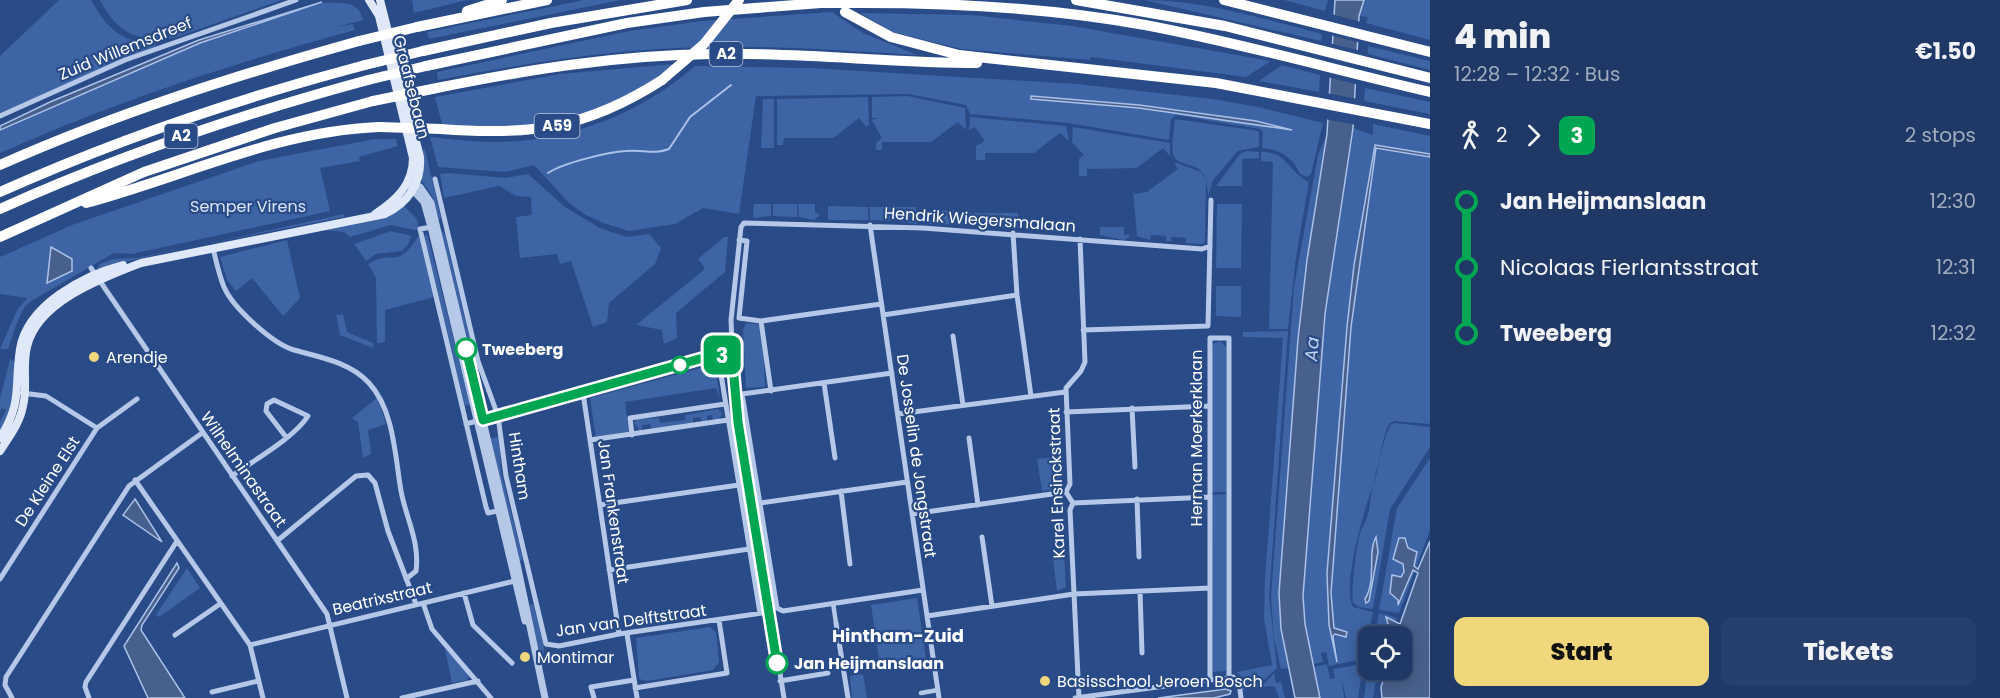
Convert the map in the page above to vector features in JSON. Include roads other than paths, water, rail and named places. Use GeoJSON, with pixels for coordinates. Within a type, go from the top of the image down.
{"type":"FeatureCollection","features":[{"type":"Feature","properties":{"kind":"highway"},"geometry":{"type":"LineString","coordinates":[[417,27],[502,0]]}},
{"type":"Feature","properties":{"kind":"highway","name":"A2"},"geometry":{"type":"LineString","coordinates":[[0,165],[54,142],[185,93],[360,40],[547,0]]}},
{"type":"Feature","properties":{"kind":"highway","name":"A2"},"geometry":{"type":"LineString","coordinates":[[0,192],[62,165],[191,116],[269,91],[423,51],[561,21],[687,0]]}},
{"type":"Feature","properties":{"kind":"highway","name":"A59"},"geometry":{"type":"LineString","coordinates":[[56,211],[277,141],[344,129],[379,127],[514,132],[559,126],[614,107],[662,80],[704,44],[739,0]]}},
{"type":"Feature","properties":{"kind":"highway"},"geometry":{"type":"LineString","coordinates":[[1076,0],[1225,26],[1430,78]]}},
{"type":"Feature","properties":{"kind":"highway"},"geometry":{"type":"LineString","coordinates":[[1224,0],[1430,52]]}},
{"type":"Feature","properties":{"kind":"highway","name":"A2"},"geometry":{"type":"LineString","coordinates":[[0,209],[157,144],[272,106],[426,66],[627,23],[704,12],[821,3],[843,7],[989,6],[1072,14],[1223,41],[1430,92]]}},
{"type":"Feature","properties":{"kind":"highway"},"geometry":{"type":"LineString","coordinates":[[843,7],[870,27],[910,45],[959,55],[1024,64]]}},
{"type":"Feature","properties":{"kind":"highway","name":"A2"},"geometry":{"type":"LineString","coordinates":[[0,237],[144,172],[201,152],[373,101],[558,65],[670,55],[810,55],[1024,64],[1216,83],[1430,124]]}},
{"type":"Feature","properties":{"kind":"main road","name":"Graafsebaan"},"geometry":{"type":"LineString","coordinates":[[369,0],[379,16],[413,148],[413,186]]}},
{"type":"Feature","properties":{"kind":"main road","name":"Graafsebaan"},"geometry":{"type":"LineString","coordinates":[[380,0],[418,147],[420,168],[413,186]]}},
{"type":"Feature","properties":{"kind":"main road"},"geometry":{"type":"LineString","coordinates":[[0,451],[20,417],[20,346],[31,321],[55,297],[109,269],[372,215],[413,186]]}},
{"type":"Feature","properties":{"kind":"main road"},"geometry":{"type":"LineString","coordinates":[[0,438],[14,413],[21,393]]}},
{"type":"Feature","properties":{"kind":"street","name":"Zuid Willemsdreef"},"geometry":{"type":"LineString","coordinates":[[0,116],[125,60],[296,0]]}},
{"type":"Feature","properties":{"kind":"street","name":"Hintham"},"geometry":{"type":"LineString","coordinates":[[435,178],[477,361],[498,416],[506,476],[546,644]]}},
{"type":"Feature","properties":{"kind":"street","name":"Hintham"},"geometry":{"type":"LineString","coordinates":[[413,186],[429,197],[479,421],[545,698]]}},
{"type":"Feature","properties":{"kind":"street","name":"Herman Moerkerklaan"},"geometry":{"type":"LineString","coordinates":[[1083,330],[1208,326],[1211,200]]}},
{"type":"Feature","properties":{"kind":"street","name":"Hendrik Wiegersmalaan"},"geometry":{"type":"LineString","coordinates":[[739,240],[741,227],[746,221],[1013,233],[1202,249],[1210,246]]}},
{"type":"Feature","properties":{"kind":"street","name":"Hintham"},"geometry":{"type":"LineString","coordinates":[[445,224],[420,230],[488,513],[497,511]]}},
{"type":"Feature","properties":{"kind":"street","name":"De Josselin de Jongstraat"},"geometry":{"type":"LineString","coordinates":[[870,225],[939,698]]}},
{"type":"Feature","properties":{"kind":"street"},"geometry":{"type":"LineString","coordinates":[[1013,233],[1017,295],[1031,396]]}},
{"type":"Feature","properties":{"kind":"street","name":"Karel Ensinckstraat"},"geometry":{"type":"LineString","coordinates":[[1077,698],[1070,510],[1073,503],[1066,492],[1070,484],[1065,392],[1067,385],[1084,367],[1080,239]]}},
{"type":"Feature","properties":{"kind":"street"},"geometry":{"type":"LineString","coordinates":[[782,698],[738,422],[731,320],[739,240],[747,241],[739,318],[761,321],[881,304]]}},
{"type":"Feature","properties":{"kind":"street"},"geometry":{"type":"LineString","coordinates":[[213,248],[227,294],[267,337],[281,346],[324,357],[349,369],[367,381],[380,399],[388,421],[402,496],[415,541],[416,571],[406,579]]}},
{"type":"Feature","properties":{"kind":"street","name":"Wilhelminastraat"},"geometry":{"type":"LineString","coordinates":[[96,275],[327,614],[347,698]]}},
{"type":"Feature","properties":{"kind":"street"},"geometry":{"type":"LineString","coordinates":[[883,315],[1017,295]]}},
{"type":"Feature","properties":{"kind":"street"},"geometry":{"type":"LineString","coordinates":[[761,321],[771,391]]}},
{"type":"Feature","properties":{"kind":"street"},"geometry":{"type":"LineString","coordinates":[[953,336],[963,405]]}},
{"type":"Feature","properties":{"kind":"street","name":"Herman Moerkerklaan"},"geometry":{"type":"LineString","coordinates":[[1209,680],[1209,338],[1229,338],[1229,678]]}},
{"type":"Feature","properties":{"kind":"street"},"geometry":{"type":"LineString","coordinates":[[466,424],[718,356],[732,355]]}},
{"type":"Feature","properties":{"kind":"street"},"geometry":{"type":"LineString","coordinates":[[718,356],[760,613]]}},
{"type":"Feature","properties":{"kind":"street"},"geometry":{"type":"LineString","coordinates":[[892,373],[742,394],[777,608],[783,610],[923,591]]}},
{"type":"Feature","properties":{"kind":"street"},"geometry":{"type":"LineString","coordinates":[[825,383],[835,458]]}},
{"type":"Feature","properties":{"kind":"street"},"geometry":{"type":"LineString","coordinates":[[898,414],[1065,392]]}},
{"type":"Feature","properties":{"kind":"street","name":"De Kleine Elst"},"geometry":{"type":"LineString","coordinates":[[21,393],[46,396],[98,428]]}},
{"type":"Feature","properties":{"kind":"street","name":"Jan Frankenstraat"},"geometry":{"type":"LineString","coordinates":[[583,393],[619,634]]}},
{"type":"Feature","properties":{"kind":"street","name":"De Kleine Elst"},"geometry":{"type":"LineString","coordinates":[[0,579],[98,428],[137,399]]}},
{"type":"Feature","properties":{"kind":"street"},"geometry":{"type":"LineString","coordinates":[[232,476],[286,437],[304,423],[308,416],[274,400],[267,404],[266,411],[286,437]]}},
{"type":"Feature","properties":{"kind":"street"},"geometry":{"type":"LineString","coordinates":[[632,435],[630,418],[726,404]]}},
{"type":"Feature","properties":{"kind":"street"},"geometry":{"type":"LineString","coordinates":[[1066,412],[1209,406]]}},
{"type":"Feature","properties":{"kind":"street"},"geometry":{"type":"LineString","coordinates":[[1132,408],[1135,467]]}},
{"type":"Feature","properties":{"kind":"street"},"geometry":{"type":"LineString","coordinates":[[590,440],[728,420]]}},
{"type":"Feature","properties":{"kind":"street","name":"Hintham"},"geometry":{"type":"LineString","coordinates":[[479,421],[497,511],[517,580]]}},
{"type":"Feature","properties":{"kind":"street"},"geometry":{"type":"LineString","coordinates":[[12,698],[5,685],[6,677],[135,480],[202,433]]}},
{"type":"Feature","properties":{"kind":"street"},"geometry":{"type":"LineString","coordinates":[[969,438],[978,505]]}},
{"type":"Feature","properties":{"kind":"street"},"geometry":{"type":"LineString","coordinates":[[277,541],[356,476],[368,475],[375,483],[388,531],[416,604]]}},
{"type":"Feature","properties":{"kind":"street"},"geometry":{"type":"LineString","coordinates":[[135,480],[250,645],[262,698]]}},
{"type":"Feature","properties":{"kind":"street"},"geometry":{"type":"LineString","coordinates":[[760,503],[907,482]]}},
{"type":"Feature","properties":{"kind":"street"},"geometry":{"type":"LineString","coordinates":[[600,505],[739,485]]}},
{"type":"Feature","properties":{"kind":"street"},"geometry":{"type":"LineString","coordinates":[[841,491],[850,564]]}},
{"type":"Feature","properties":{"kind":"street"},"geometry":{"type":"LineString","coordinates":[[912,514],[1066,492]]}},
{"type":"Feature","properties":{"kind":"street"},"geometry":{"type":"LineString","coordinates":[[1073,503],[1209,497]]}},
{"type":"Feature","properties":{"kind":"street"},"geometry":{"type":"LineString","coordinates":[[1137,499],[1139,557]]}},
{"type":"Feature","properties":{"kind":"street"},"geometry":{"type":"LineString","coordinates":[[982,537],[992,606]]}},
{"type":"Feature","properties":{"kind":"street"},"geometry":{"type":"LineString","coordinates":[[89,698],[86,682],[177,541]]}},
{"type":"Feature","properties":{"kind":"street"},"geometry":{"type":"LineString","coordinates":[[609,570],[749,549]]}},
{"type":"Feature","properties":{"kind":"street","name":"Beatrixstraat"},"geometry":{"type":"LineString","coordinates":[[250,645],[517,580]]}},
{"type":"Feature","properties":{"kind":"street"},"geometry":{"type":"LineString","coordinates":[[927,616],[1074,594],[1209,588]]}},
{"type":"Feature","properties":{"kind":"street"},"geometry":{"type":"LineString","coordinates":[[1140,591],[1142,654]]}},
{"type":"Feature","properties":{"kind":"street"},"geometry":{"type":"LineString","coordinates":[[464,593],[473,625],[512,663]]}},
{"type":"Feature","properties":{"kind":"street"},"geometry":{"type":"LineString","coordinates":[[423,603],[432,629],[491,698]]}},
{"type":"Feature","properties":{"kind":"street"},"geometry":{"type":"LineString","coordinates":[[833,603],[848,698]]}},
{"type":"Feature","properties":{"kind":"street"},"geometry":{"type":"LineString","coordinates":[[175,635],[220,604]]}},
{"type":"Feature","properties":{"kind":"street","name":"Jan van Delftstraat"},"geometry":{"type":"LineString","coordinates":[[546,644],[559,646],[619,634],[770,612]]}},
{"type":"Feature","properties":{"kind":"street","name":"Jan van Delftstraat"},"geometry":{"type":"LineString","coordinates":[[635,688],[727,673],[719,620]]}},
{"type":"Feature","properties":{"kind":"street"},"geometry":{"type":"LineString","coordinates":[[627,634],[637,698]]}},
{"type":"Feature","properties":{"kind":"street"},"geometry":{"type":"LineString","coordinates":[[780,681],[828,673]]}},
{"type":"Feature","properties":{"kind":"street"},"geometry":{"type":"LineString","coordinates":[[1077,698],[1237,678],[1241,698]]}},
{"type":"Feature","properties":{"kind":"street"},"geometry":{"type":"LineString","coordinates":[[594,698],[591,687],[634,680]]}},
{"type":"Feature","properties":{"kind":"street"},"geometry":{"type":"LineString","coordinates":[[212,692],[258,681]]}},
{"type":"Feature","properties":{"kind":"street"},"geometry":{"type":"LineString","coordinates":[[402,698],[478,681]]}},
{"type":"Feature","properties":{"kind":"street"},"geometry":{"type":"LineString","coordinates":[[921,693],[938,690]]}},
{"type":"Feature","properties":{"kind":"water","name":"Aa"},"geometry":{"type":"Polygon","coordinates":[[[1335,0],[1364,0],[1359,16],[1353,128],[1325,314],[1303,596],[1305,624],[1320,698],[1295,698],[1281,629],[1279,593],[1298,339],[1307,260],[1327,134],[1335,0]]]}},
{"type":"Feature","properties":{"kind":"water"},"geometry":{"type":"Polygon","coordinates":[[[322,2],[200,43],[0,130],[0,126],[50,102],[199,40],[322,2]]]}},
{"type":"Feature","properties":{"kind":"water"},"geometry":{"type":"Polygon","coordinates":[[[1031,96],[1139,105],[1256,121],[1292,130],[1139,108],[1031,99],[1031,96]]]}},
{"type":"Feature","properties":{"kind":"water"},"geometry":{"type":"Polygon","coordinates":[[[1375,145],[1430,154],[1430,157],[1376,148],[1351,327],[1331,593],[1334,628],[1347,632],[1346,637],[1335,634],[1333,636],[1337,662],[1329,625],[1327,573],[1347,327],[1354,265],[1375,145]]]}},
{"type":"Feature","properties":{"kind":"water"},"geometry":{"type":"Polygon","coordinates":[[[51,247],[72,259],[72,271],[47,283],[51,247]]]}},
{"type":"Feature","properties":{"kind":"water"},"geometry":{"type":"Polygon","coordinates":[[[135,499],[162,542],[123,515],[135,499]]]}},
{"type":"Feature","properties":{"kind":"water"},"geometry":{"type":"Polygon","coordinates":[[[1376,537],[1378,552],[1369,601],[1366,603],[1365,599],[1371,584],[1372,551],[1376,537]]]}},
{"type":"Feature","properties":{"kind":"water"},"geometry":{"type":"Polygon","coordinates":[[[1399,538],[1405,538],[1408,548],[1417,552],[1414,566],[1418,569],[1430,541],[1430,698],[1382,698],[1381,687],[1383,680],[1412,680],[1412,626],[1386,626],[1386,617],[1400,624],[1418,573],[1413,570],[1398,605],[1398,600],[1390,593],[1392,575],[1401,577],[1404,572],[1403,564],[1393,559],[1399,538]]]}},
{"type":"Feature","properties":{"kind":"water"},"geometry":{"type":"Polygon","coordinates":[[[177,563],[179,568],[141,630],[185,698],[148,698],[124,646],[177,563]]]}},
{"type":"Feature","properties":{"kind":"water"},"geometry":{"type":"Polygon","coordinates":[[[1226,689],[1231,691],[1230,694],[1214,698],[1158,698],[1226,689]]]}},
{"type":"Feature","properties":{"kind":"waterway"},"geometry":{"type":"LineString","coordinates":[[548,173],[575,162],[608,153],[658,152],[669,149],[690,117],[731,85]]}},
{"type":"Feature","properties":{"kind":"place","name":"Tweeberg"},"geometry":{"type":"Point","coordinates":[466,349]}},
{"type":"Feature","properties":{"kind":"place","name":"Arendje"},"geometry":{"type":"Point","coordinates":[94,357]}},
{"type":"Feature","properties":{"kind":"place","name":"Montimar"},"geometry":{"type":"Point","coordinates":[525,657]}},
{"type":"Feature","properties":{"kind":"place","name":"Jan Heijmanslaan"},"geometry":{"type":"Point","coordinates":[777,663]}},
{"type":"Feature","properties":{"kind":"place","name":"Basisschool Jeroen Bosch"},"geometry":{"type":"Point","coordinates":[1045,681]}},
{"type":"Feature","properties":{"kind":"district","name":"Hintham-Zuid"},"geometry":{"type":"Point","coordinates":[898,636]}},
{"type":"Feature","properties":{"kind":"park label","name":"Semper Virens"},"geometry":{"type":"Point","coordinates":[248,206]}}]}
